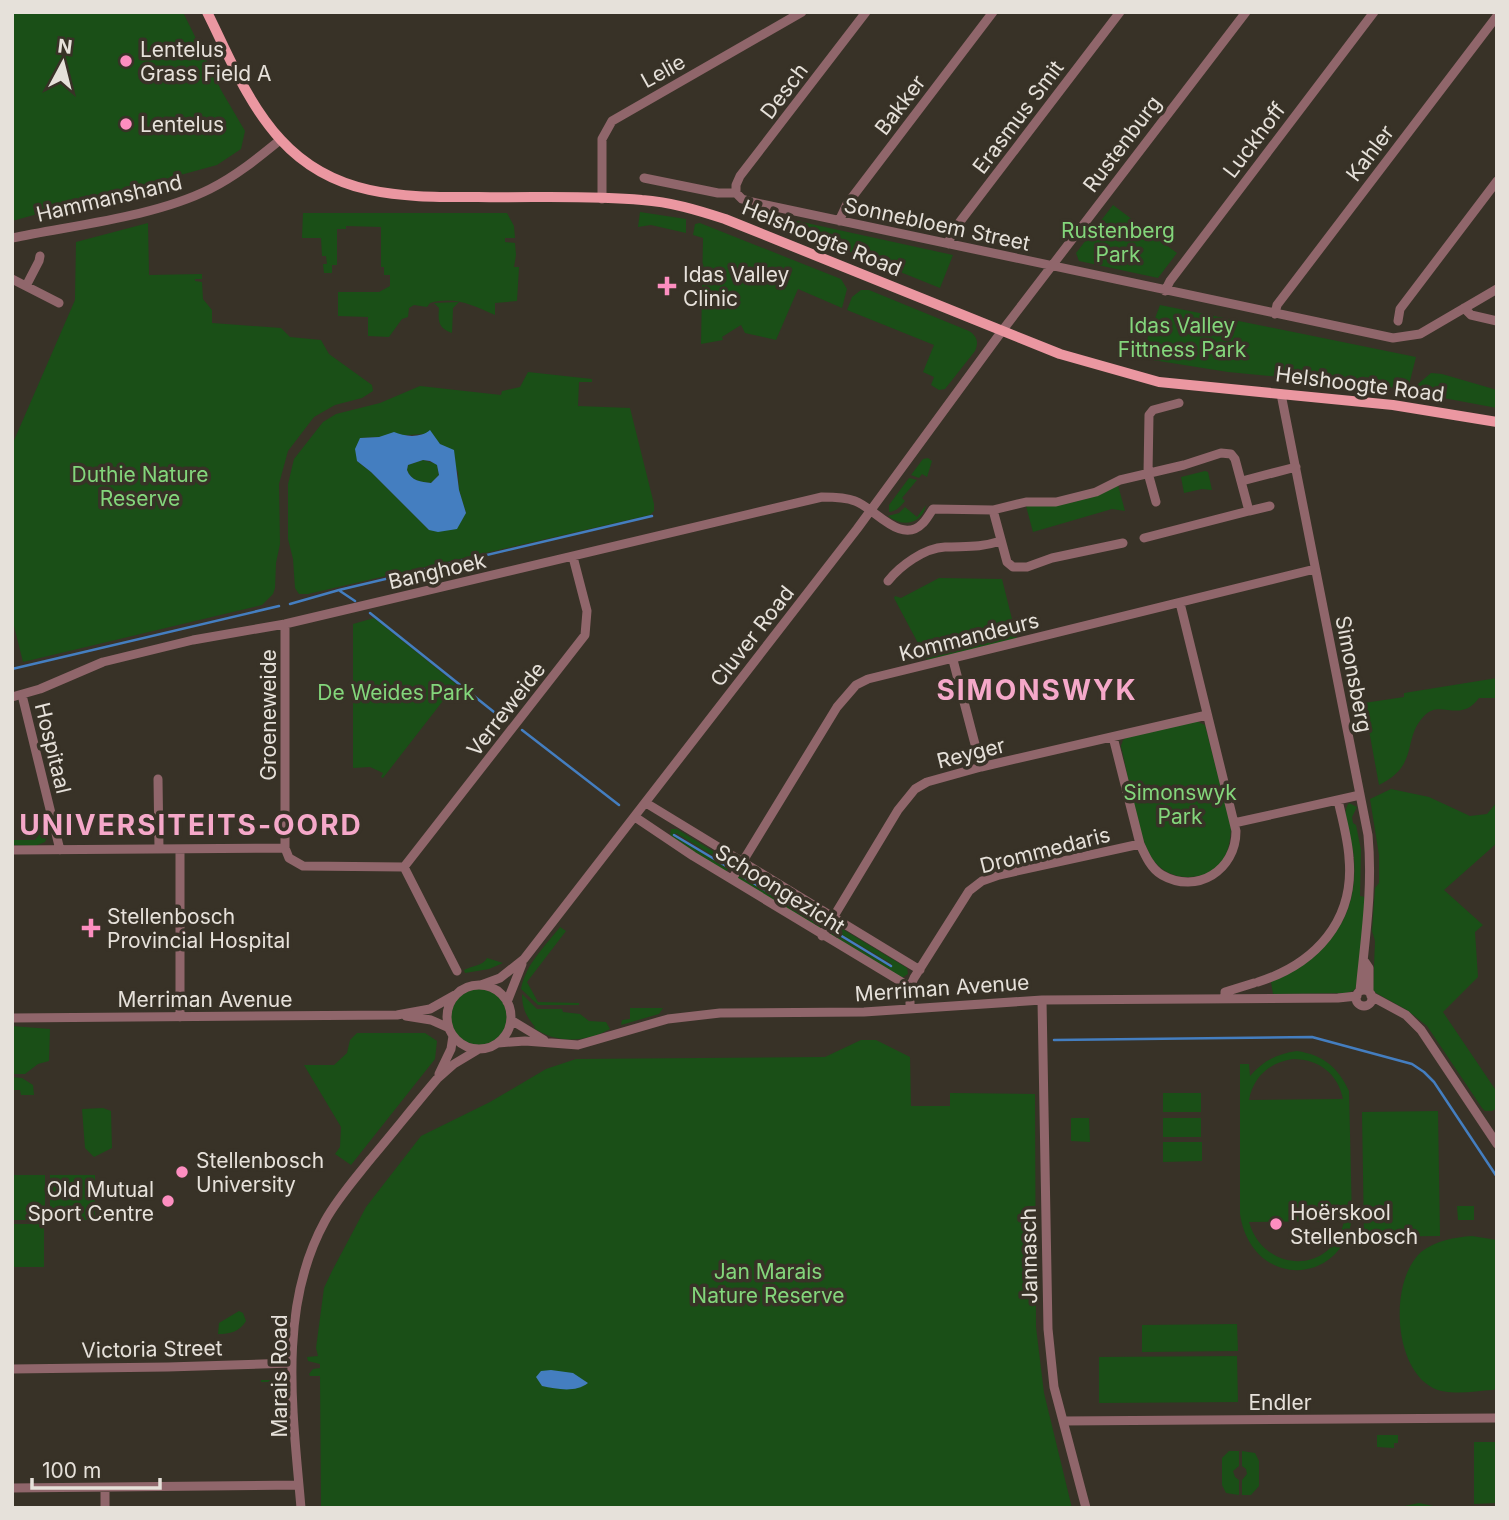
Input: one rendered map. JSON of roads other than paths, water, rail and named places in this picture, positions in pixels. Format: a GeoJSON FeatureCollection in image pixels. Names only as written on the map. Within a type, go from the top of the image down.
{"type":"FeatureCollection","features":[{"type":"Feature","properties":{"kind":"main road","name":"Helshoogte Road"},"geometry":{"type":"LineString","coordinates":[[207,12],[247,94],[280,140],[297,156],[345,184],[382,194],[602,198],[658,202],[704,212],[1060,354],[1134,376],[1158,382],[1393,405],[1497,422]]}},
{"type":"Feature","properties":{"kind":"street","name":"Lelie"},"geometry":{"type":"LineString","coordinates":[[602,198],[603,139],[612,121],[802,12]]}},
{"type":"Feature","properties":{"kind":"street","name":"Desch"},"geometry":{"type":"LineString","coordinates":[[736,193],[740,176],[866,12]]}},
{"type":"Feature","properties":{"kind":"street","name":"Bakker"},"geometry":{"type":"LineString","coordinates":[[839,220],[847,204],[993,12]]}},
{"type":"Feature","properties":{"kind":"street","name":"Erasmus Smit"},"geometry":{"type":"LineString","coordinates":[[949,244],[951,234],[962,219],[1120,12]]}},
{"type":"Feature","properties":{"kind":"street","name":"Rustenburg"},"geometry":{"type":"LineString","coordinates":[[1002,331],[1245,12]]}},
{"type":"Feature","properties":{"kind":"street","name":"Luckhoff"},"geometry":{"type":"LineString","coordinates":[[1165,291],[1374,12]]}},
{"type":"Feature","properties":{"kind":"street","name":"Kahler"},"geometry":{"type":"LineString","coordinates":[[1275,314],[1277,305],[1497,16]]}},
{"type":"Feature","properties":{"kind":"street","name":"Hammanshand"},"geometry":{"type":"LineString","coordinates":[[12,238],[181,202],[238,173],[280,140]]}},
{"type":"Feature","properties":{"kind":"street","name":"Sonnebloem Street"},"geometry":{"type":"LineString","coordinates":[[644,178],[718,193],[736,193],[742,199],[752,202],[1393,338],[1420,334],[1497,289]]}},
{"type":"Feature","properties":{"kind":"street"},"geometry":{"type":"LineString","coordinates":[[1398,321],[1400,309],[1497,181]]}},
{"type":"Feature","properties":{"kind":"street"},"geometry":{"type":"LineString","coordinates":[[26,285],[40,256]]}},
{"type":"Feature","properties":{"kind":"street"},"geometry":{"type":"LineString","coordinates":[[12,279],[59,303]]}},
{"type":"Feature","properties":{"kind":"street"},"geometry":{"type":"LineString","coordinates":[[1464,308],[1471,316],[1497,321]]}},
{"type":"Feature","properties":{"kind":"street","name":"Cluver Road"},"geometry":{"type":"LineString","coordinates":[[481,985],[500,978],[524,959],[870,511],[1002,331]]}},
{"type":"Feature","properties":{"kind":"street","name":"Simonsberg"},"geometry":{"type":"LineString","coordinates":[[1281,394],[1368,835],[1370,865],[1364,997]]}},
{"type":"Feature","properties":{"kind":"street"},"geometry":{"type":"LineString","coordinates":[[1156,502],[1148,473],[1149,415],[1153,410],[1179,403]]}},
{"type":"Feature","properties":{"kind":"street"},"geometry":{"type":"LineString","coordinates":[[1123,543],[1020,568],[1013,567],[1007,562],[993,510],[1026,502],[1056,502],[1096,492],[1120,480],[1226,452],[1235,459],[1249,511]]}},
{"type":"Feature","properties":{"kind":"street"},"geometry":{"type":"LineString","coordinates":[[1241,481],[1296,467]]}},
{"type":"Feature","properties":{"kind":"street","name":"Banghoek"},"geometry":{"type":"LineString","coordinates":[[17,696],[103,662],[203,638],[285,624],[573,558],[822,497],[851,499],[896,527],[906,529],[920,526],[933,509],[993,510]]}},
{"type":"Feature","properties":{"kind":"street"},"geometry":{"type":"LineString","coordinates":[[1144,538],[1270,506]]}},
{"type":"Feature","properties":{"kind":"street"},"geometry":{"type":"LineString","coordinates":[[888,582],[898,568],[935,549],[981,547],[1001,541]]}},
{"type":"Feature","properties":{"kind":"street","name":"Verreweide"},"geometry":{"type":"LineString","coordinates":[[404,867],[584,635],[588,621],[587,611],[573,558]]}},
{"type":"Feature","properties":{"kind":"street","name":"Kommandeurs"},"geometry":{"type":"LineString","coordinates":[[732,879],[837,707],[850,691],[868,679],[1315,569]]}},
{"type":"Feature","properties":{"kind":"street"},"geometry":{"type":"LineString","coordinates":[[1113,737],[1140,844],[1147,859],[1161,874],[1180,881],[1203,880],[1217,873],[1233,854],[1236,839],[1234,823],[1180,603]]}},
{"type":"Feature","properties":{"kind":"street","name":"Groeneweide"},"geometry":{"type":"LineString","coordinates":[[285,624],[285,848]]}},
{"type":"Feature","properties":{"kind":"street"},"geometry":{"type":"LineString","coordinates":[[953,660],[981,767]]}},
{"type":"Feature","properties":{"kind":"street","name":"Hospitaal"},"geometry":{"type":"LineString","coordinates":[[17,696],[60,850]]}},
{"type":"Feature","properties":{"kind":"street","name":"Reyger"},"geometry":{"type":"LineString","coordinates":[[822,936],[907,797],[927,782],[1207,715]]}},
{"type":"Feature","properties":{"kind":"street"},"geometry":{"type":"LineString","coordinates":[[158,779],[159,849]]}},
{"type":"Feature","properties":{"kind":"street"},"geometry":{"type":"LineString","coordinates":[[1234,823],[1360,795]]}},
{"type":"Feature","properties":{"kind":"street"},"geometry":{"type":"LineString","coordinates":[[1225,999],[1225,992],[1259,981],[1304,961],[1323,943],[1337,920],[1345,901],[1350,859],[1338,800]]}},
{"type":"Feature","properties":{"kind":"street","name":"Schoongezicht"},"geometry":{"type":"LineString","coordinates":[[646,803],[920,970]]}},
{"type":"Feature","properties":{"kind":"street","name":"Schoongezicht"},"geometry":{"type":"LineString","coordinates":[[635,817],[822,936],[910,987]]}},
{"type":"Feature","properties":{"kind":"street"},"geometry":{"type":"LineString","coordinates":[[663,836],[674,821]]}},
{"type":"Feature","properties":{"kind":"street","name":"Drommedaris"},"geometry":{"type":"LineString","coordinates":[[910,987],[964,898],[982,881],[1140,844]]}},
{"type":"Feature","properties":{"kind":"street"},"geometry":{"type":"LineString","coordinates":[[12,850],[285,848],[289,858],[303,866],[404,867],[457,971]]}},
{"type":"Feature","properties":{"kind":"street"},"geometry":{"type":"LineString","coordinates":[[180,849],[180,1017]]}},
{"type":"Feature","properties":{"kind":"street","name":"Cluver Road"},"geometry":{"type":"LineString","coordinates":[[507,1002],[524,959]]}},
{"type":"Feature","properties":{"kind":"street"},"geometry":{"type":"LineString","coordinates":[[1259,981],[1267,999]]}},
{"type":"Feature","properties":{"kind":"street"},"geometry":{"type":"LineString","coordinates":[[481,985],[494,989],[507,1002],[511,1020],[507,1033],[498,1043],[479,1049],[464,1046],[451,1032],[447,1014],[455,995],[467,987],[481,985]]}},
{"type":"Feature","properties":{"kind":"street"},"geometry":{"type":"LineString","coordinates":[[910,987],[910,1009]]}},
{"type":"Feature","properties":{"kind":"street","name":"Merriman Avenue"},"geometry":{"type":"LineString","coordinates":[[397,1015],[430,1009],[455,995]]}},
{"type":"Feature","properties":{"kind":"street","name":"Merriman Avenue"},"geometry":{"type":"LineString","coordinates":[[498,1043],[525,1041],[569,1046],[690,1015],[864,1012],[1042,1000],[1364,997],[1406,1015],[1421,1030],[1497,1144]]}},
{"type":"Feature","properties":{"kind":"street","name":"Jannasch"},"geometry":{"type":"LineString","coordinates":[[1042,1000],[1047,1315],[1054,1387],[1086,1508]]}},
{"type":"Feature","properties":{"kind":"street","name":"Merriman Avenue"},"geometry":{"type":"LineString","coordinates":[[12,1018],[397,1015],[430,1020],[451,1032]]}},
{"type":"Feature","properties":{"kind":"street"},"geometry":{"type":"LineString","coordinates":[[511,1020],[552,1044]]}},
{"type":"Feature","properties":{"kind":"street","name":"Marais Road"},"geometry":{"type":"LineString","coordinates":[[437,1079],[447,1059],[451,1032]]}},
{"type":"Feature","properties":{"kind":"street","name":"Marais Road"},"geometry":{"type":"LineString","coordinates":[[301,1508],[292,1363],[295,1313],[301,1277],[325,1220],[349,1186],[437,1079],[454,1064],[479,1049]]}},
{"type":"Feature","properties":{"kind":"street","name":"Victoria Street"},"geometry":{"type":"LineString","coordinates":[[12,1369],[292,1363]]}},
{"type":"Feature","properties":{"kind":"street","name":"Endler"},"geometry":{"type":"LineString","coordinates":[[1063,1421],[1497,1418]]}},
{"type":"Feature","properties":{"kind":"street"},"geometry":{"type":"LineString","coordinates":[[12,1488],[299,1485]]}},
{"type":"Feature","properties":{"kind":"street"},"geometry":{"type":"LineString","coordinates":[[105,1489],[105,1508]]}},
{"type":"Feature","properties":{"kind":"water"},"geometry":{"type":"Polygon","coordinates":[[[430,430],[440,444],[454,450],[459,490],[466,513],[457,529],[438,532],[429,530],[357,461],[355,449],[360,438],[379,437],[394,432],[413,436],[430,430]],[[423,460],[408,465],[407,470],[411,477],[431,483],[439,475],[437,465],[423,460]]]}},
{"type":"Feature","properties":{"kind":"water"},"geometry":{"type":"Polygon","coordinates":[[[541,1371],[573,1373],[588,1383],[572,1389],[542,1386],[536,1377],[541,1371]]]}},
{"type":"Feature","properties":{"kind":"waterway"},"geometry":{"type":"LineString","coordinates":[[290,604],[652,516]]}},
{"type":"Feature","properties":{"kind":"waterway"},"geometry":{"type":"LineString","coordinates":[[340,591],[355,601]]}},
{"type":"Feature","properties":{"kind":"waterway"},"geometry":{"type":"LineString","coordinates":[[12,669],[279,606]]}},
{"type":"Feature","properties":{"kind":"waterway"},"geometry":{"type":"LineString","coordinates":[[370,613],[504,720]]}},
{"type":"Feature","properties":{"kind":"waterway"},"geometry":{"type":"LineString","coordinates":[[522,730],[619,805]]}},
{"type":"Feature","properties":{"kind":"waterway"},"geometry":{"type":"LineString","coordinates":[[674,835],[726,866]]}},
{"type":"Feature","properties":{"kind":"waterway"},"geometry":{"type":"LineString","coordinates":[[742,876],[819,923]]}},
{"type":"Feature","properties":{"kind":"waterway"},"geometry":{"type":"LineString","coordinates":[[835,932],[891,966]]}},
{"type":"Feature","properties":{"kind":"waterway"},"geometry":{"type":"LineString","coordinates":[[1054,1040],[1312,1037],[1412,1064],[1434,1082],[1497,1177]]}},
{"type":"Feature","properties":{"kind":"place","name":"Lentelus Grass Field A"},"geometry":{"type":"Point","coordinates":[126,61]}},
{"type":"Feature","properties":{"kind":"place","name":"Lentelus"},"geometry":{"type":"Point","coordinates":[126,124]}},
{"type":"Feature","properties":{"kind":"place","name":"Idas Valley Clinic"},"geometry":{"type":"Point","coordinates":[667,286]}},
{"type":"Feature","properties":{"kind":"place","name":"Stellenbosch Provincial Hospital"},"geometry":{"type":"Point","coordinates":[91,928]}},
{"type":"Feature","properties":{"kind":"place","name":"Stellenbosch University"},"geometry":{"type":"Point","coordinates":[182,1172]}},
{"type":"Feature","properties":{"kind":"place","name":"Old Mutual Sport Centre"},"geometry":{"type":"Point","coordinates":[168,1201]}},
{"type":"Feature","properties":{"kind":"place","name":"Hoërskool Stellenbosch"},"geometry":{"type":"Point","coordinates":[1276,1224]}},
{"type":"Feature","properties":{"kind":"district","name":"SIMONSWYK"},"geometry":{"type":"Point","coordinates":[1037,690]}},
{"type":"Feature","properties":{"kind":"district","name":"UNIVERSITEITS-OORD"},"geometry":{"type":"Point","coordinates":[191,825]}},
{"type":"Feature","properties":{"kind":"park label","name":"Rustenberg Park"},"geometry":{"type":"Point","coordinates":[1118,242]}},
{"type":"Feature","properties":{"kind":"park label","name":"Idas Valley Fittness Park"},"geometry":{"type":"Point","coordinates":[1182,337]}},
{"type":"Feature","properties":{"kind":"park label","name":"Duthie Nature Reserve"},"geometry":{"type":"Point","coordinates":[140,486]}},
{"type":"Feature","properties":{"kind":"park label","name":"De Weides Park"},"geometry":{"type":"Point","coordinates":[396,692]}},
{"type":"Feature","properties":{"kind":"park label","name":"Simonswyk Park"},"geometry":{"type":"Point","coordinates":[1180,804]}},
{"type":"Feature","properties":{"kind":"park label","name":"Jan Marais Nature Reserve"},"geometry":{"type":"Point","coordinates":[768,1283]}}]}
